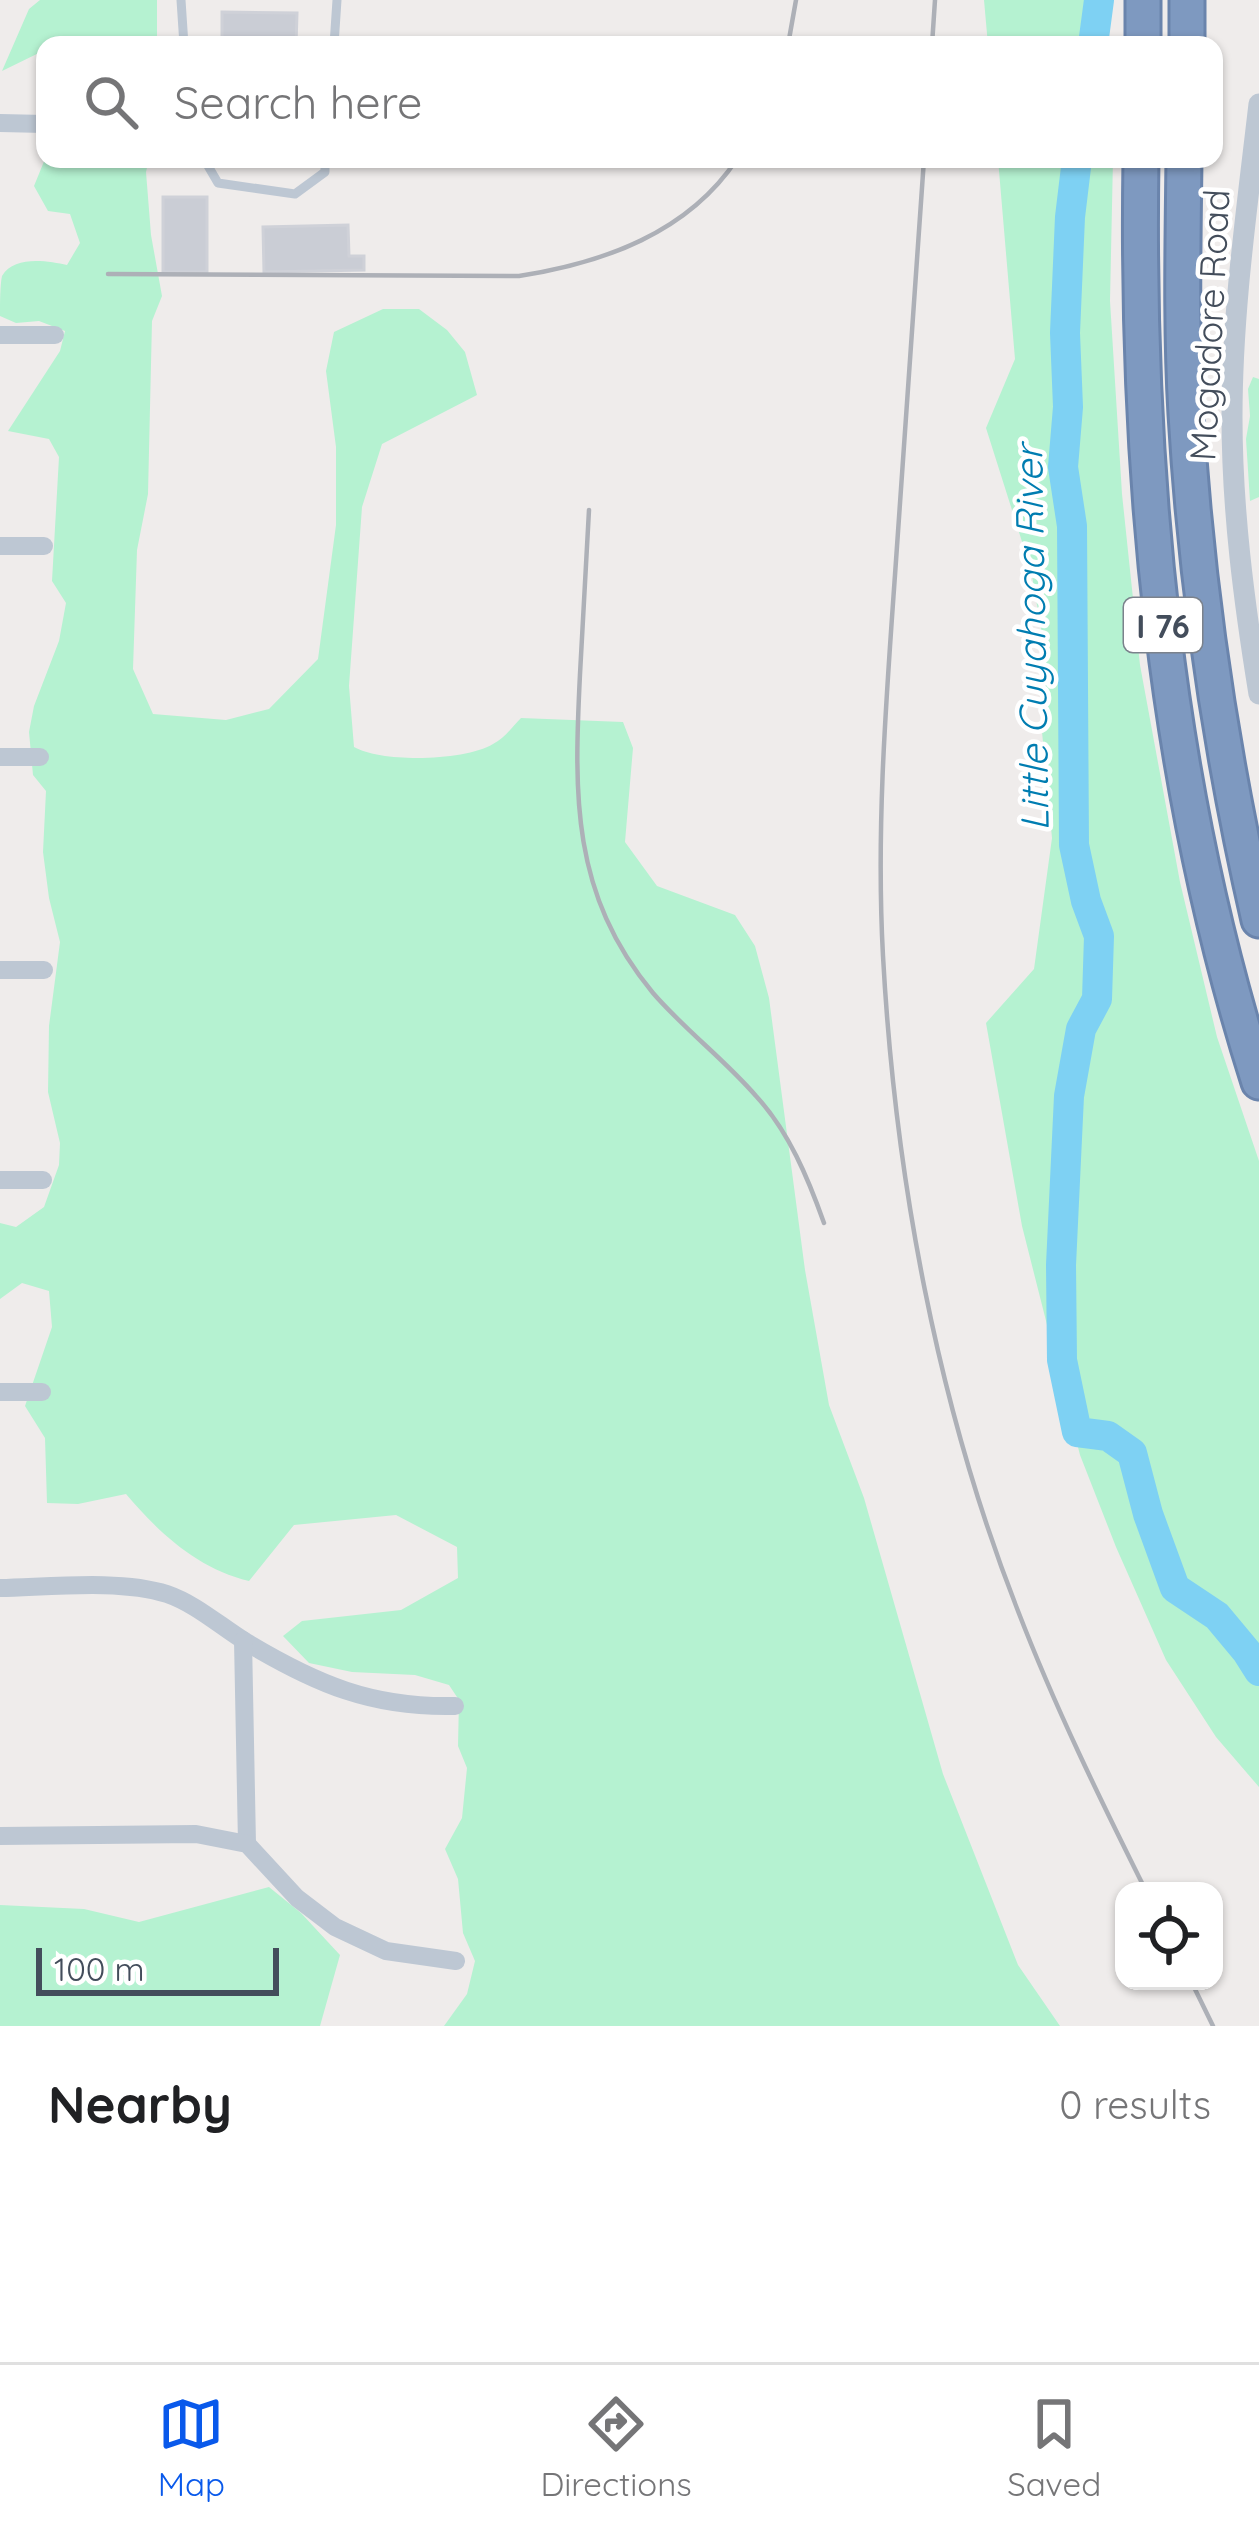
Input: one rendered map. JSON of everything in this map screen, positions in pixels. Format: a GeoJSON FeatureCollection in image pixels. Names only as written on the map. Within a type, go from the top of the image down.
{"type":"FeatureCollection","features":[{"type":"Feature","properties":{"kind":"highway"},"geometry":{"type":"LineString","coordinates":[[1143,0],[1143,36]]}},
{"type":"Feature","properties":{"kind":"highway"},"geometry":{"type":"LineString","coordinates":[[1186,0],[1187,36]]}},
{"type":"Feature","properties":{"kind":"highway","name":"I 76"},"geometry":{"type":"LineString","coordinates":[[1141,168],[1148,490],[1166,657],[1207,885],[1259,1082]]}},
{"type":"Feature","properties":{"kind":"highway","name":"I 76"},"geometry":{"type":"LineString","coordinates":[[1184,168],[1185,395],[1197,552],[1220,725],[1259,920]]}},
{"type":"Feature","properties":{"kind":"street","name":"Mogadore Road"},"geometry":{"type":"LineString","coordinates":[[1259,104],[1237,308],[1232,423],[1239,552],[1259,694]]}},
{"type":"Feature","properties":{"kind":"street"},"geometry":{"type":"LineString","coordinates":[[0,123],[36,124]]}},
{"type":"Feature","properties":{"kind":"street"},"geometry":{"type":"LineString","coordinates":[[0,335],[55,335]]}},
{"type":"Feature","properties":{"kind":"street"},"geometry":{"type":"LineString","coordinates":[[0,546],[44,546]]}},
{"type":"Feature","properties":{"kind":"street"},"geometry":{"type":"LineString","coordinates":[[0,758],[40,757]]}},
{"type":"Feature","properties":{"kind":"street"},"geometry":{"type":"LineString","coordinates":[[0,970],[44,970]]}},
{"type":"Feature","properties":{"kind":"street"},"geometry":{"type":"LineString","coordinates":[[0,1180],[43,1180]]}},
{"type":"Feature","properties":{"kind":"street"},"geometry":{"type":"LineString","coordinates":[[0,1392],[42,1392]]}},
{"type":"Feature","properties":{"kind":"street"},"geometry":{"type":"LineString","coordinates":[[0,1588],[106,1586],[159,1592],[194,1606],[296,1671],[359,1696],[393,1704],[455,1706]]}},
{"type":"Feature","properties":{"kind":"street"},"geometry":{"type":"LineString","coordinates":[[243,1640],[247,1844]]}},
{"type":"Feature","properties":{"kind":"street"},"geometry":{"type":"LineString","coordinates":[[0,1836],[196,1834],[247,1844],[297,1898],[335,1927],[386,1951],[455,1961]]}},
{"type":"Feature","properties":{"kind":"lane"},"geometry":{"type":"LineString","coordinates":[[181,0],[183,36]]}},
{"type":"Feature","properties":{"kind":"lane"},"geometry":{"type":"LineString","coordinates":[[335,36],[337,0]]}},
{"type":"Feature","properties":{"kind":"lane"},"geometry":{"type":"LineString","coordinates":[[209,168],[218,183],[295,194],[325,168]]}},
{"type":"Feature","properties":{"kind":"green space"},"geometry":{"type":"Polygon","coordinates":[[[40,0],[157,0],[157,36],[36,36],[36,54],[2,71],[29,9],[40,0]]]}},
{"type":"Feature","properties":{"kind":"green space"},"geometry":{"type":"Polygon","coordinates":[[[984,0],[1108,0],[1107,36],[987,36],[984,0]]]}},
{"type":"Feature","properties":{"kind":"green space"},"geometry":{"type":"Polygon","coordinates":[[[41,168],[147,168],[151,235],[162,296],[152,321],[148,494],[137,550],[133,669],[153,714],[226,720],[269,709],[318,659],[336,525],[336,447],[326,371],[334,332],[383,309],[419,309],[447,330],[465,352],[477,395],[382,444],[362,507],[349,686],[354,747],[384,756],[444,757],[493,744],[521,718],[623,722],[633,748],[625,842],[657,886],[735,915],[755,946],[769,998],[805,1270],[829,1405],[864,1498],[943,1774],[1018,1965],[1060,2026],[444,2026],[467,1994],[475,1961],[463,1933],[458,1879],[445,1849],[462,1818],[467,1768],[458,1746],[459,1700],[449,1685],[415,1675],[352,1672],[309,1663],[283,1636],[302,1621],[401,1610],[458,1578],[457,1547],[396,1515],[294,1525],[249,1581],[213,1568],[181,1548],[126,1494],[78,1504],[47,1503],[45,1438],[25,1406],[52,1327],[49,1291],[22,1283],[0,1299],[0,1223],[16,1227],[44,1207],[59,1165],[60,1143],[48,1092],[49,1026],[60,942],[43,852],[46,791],[33,775],[29,732],[59,641],[66,603],[52,581],[59,457],[49,439],[8,431],[60,351],[65,331],[39,321],[16,323],[0,316],[1,280],[7,269],[32,261],[67,265],[80,243],[70,214],[48,211],[34,186],[41,168]]]}},
{"type":"Feature","properties":{"kind":"green space"},"geometry":{"type":"Polygon","coordinates":[[[999,168],[1113,168],[1110,301],[1122,494],[1140,665],[1180,882],[1217,1037],[1259,1161],[1259,1787],[1216,1737],[1166,1660],[1080,1455],[1022,1226],[986,1023],[1034,969],[1052,838],[1041,721],[1045,652],[1031,570],[986,428],[1015,359],[999,168]]]}},
{"type":"Feature","properties":{"kind":"green space"},"geometry":{"type":"Polygon","coordinates":[[[1253,377],[1259,379],[1259,497],[1250,501],[1246,439],[1248,389],[1253,377]]]}},
{"type":"Feature","properties":{"kind":"green space"},"geometry":{"type":"Polygon","coordinates":[[[269,1887],[340,1955],[320,2026],[0,2026],[0,1905],[84,1909],[139,1922],[269,1887]]]}},
{"type":"Feature","properties":{"kind":"building"},"geometry":{"type":"Polygon","coordinates":[[[222,12],[297,13],[296,36],[222,36],[222,12]]]}},
{"type":"Feature","properties":{"kind":"building"},"geometry":{"type":"Polygon","coordinates":[[[163,197],[207,197],[207,272],[163,272],[163,197]]]}},
{"type":"Feature","properties":{"kind":"building"},"geometry":{"type":"Polygon","coordinates":[[[348,225],[349,256],[364,256],[364,270],[264,272],[263,227],[348,225]]]}},
{"type":"Feature","properties":{"kind":"waterway","name":"Little Cuyahoga River"},"geometry":{"type":"LineString","coordinates":[[1094,36],[1099,0]]}},
{"type":"Feature","properties":{"kind":"waterway","name":"Little Cuyahoga River"},"geometry":{"type":"LineString","coordinates":[[1076,168],[1070,217],[1063,467],[1072,526],[1074,845],[1099,936],[1097,999],[1081,1029],[1069,1096],[1062,1360],[1077,1432],[1108,1436],[1132,1453],[1175,1588],[1217,1616],[1259,1671]]}},
{"type":"Feature","properties":{"kind":"railway"},"geometry":{"type":"LineString","coordinates":[[790,36],[796,0]]}},
{"type":"Feature","properties":{"kind":"railway"},"geometry":{"type":"LineString","coordinates":[[933,36],[935,0]]}},
{"type":"Feature","properties":{"kind":"railway"},"geometry":{"type":"LineString","coordinates":[[108,274],[519,276],[582,263],[641,240],[694,207],[730,168]]}},
{"type":"Feature","properties":{"kind":"railway"},"geometry":{"type":"LineString","coordinates":[[923,168],[881,813],[883,956],[898,1122],[943,1371],[989,1533],[1047,1682],[1142,1882]]}},
{"type":"Feature","properties":{"kind":"railway"},"geometry":{"type":"LineString","coordinates":[[589,510],[577,761],[592,880],[626,956],[653,993],[768,1110],[788,1140],[824,1223]]}},
{"type":"Feature","properties":{"kind":"railway"},"geometry":{"type":"LineString","coordinates":[[1195,1990],[1213,2026]]}}]}
